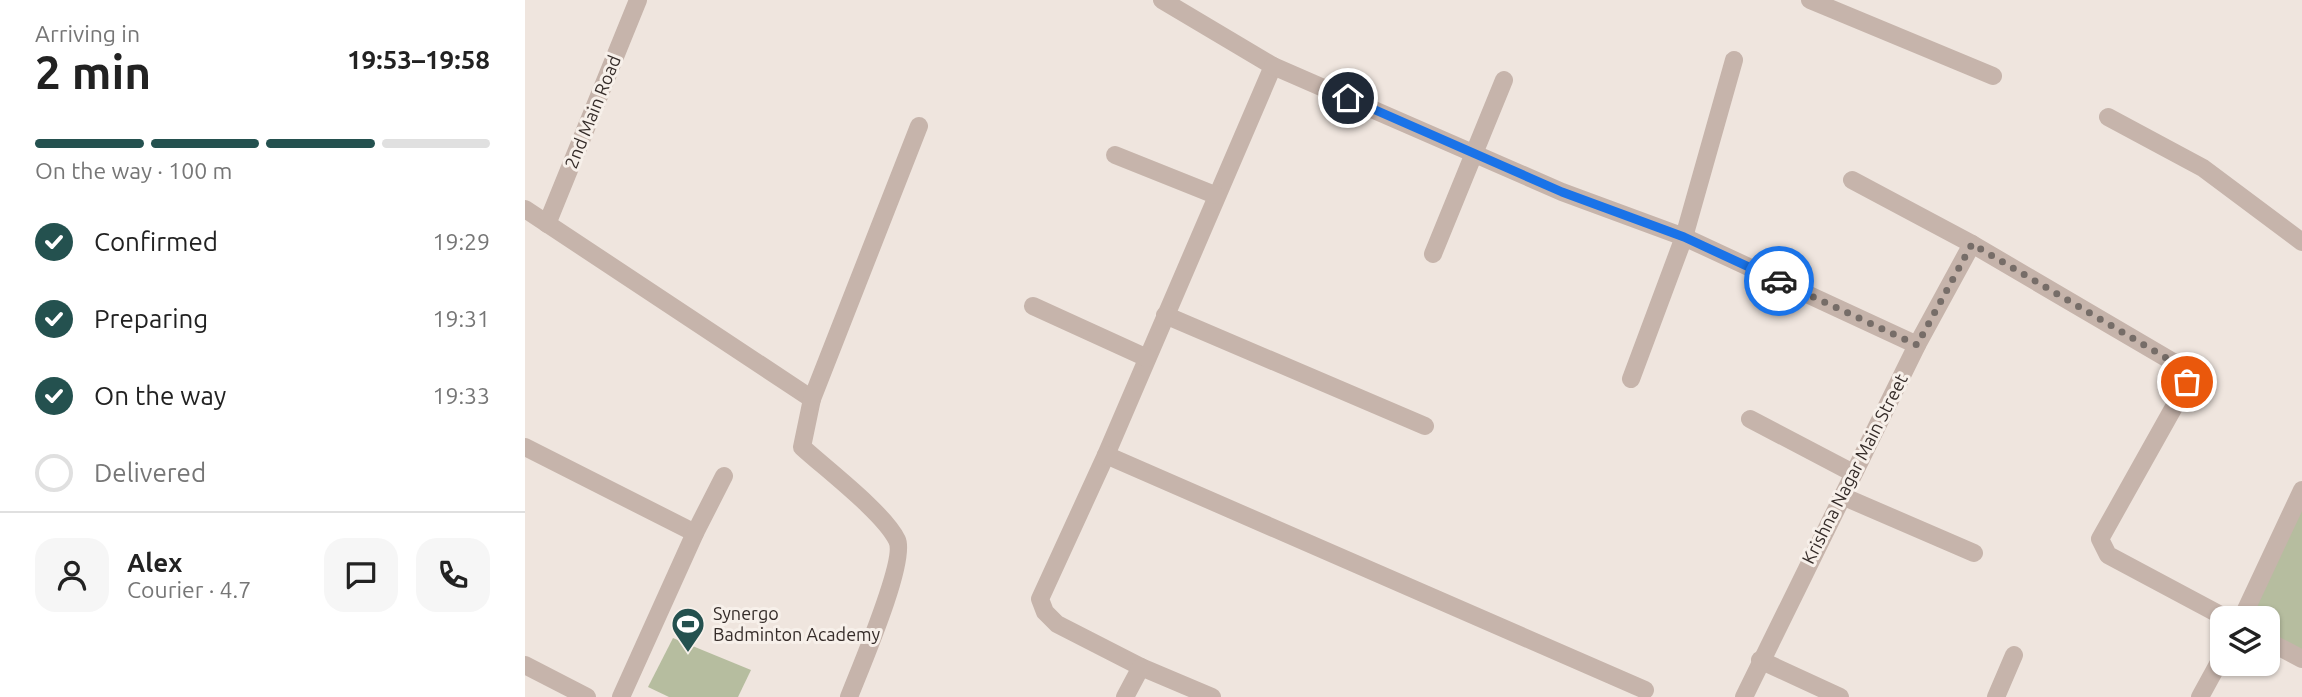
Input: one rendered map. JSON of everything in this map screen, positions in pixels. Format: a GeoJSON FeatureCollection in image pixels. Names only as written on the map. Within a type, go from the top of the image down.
{"type":"FeatureCollection","features":[{"type":"Feature","properties":{"kind":"street","name":"2nd Main Road"},"geometry":{"type":"LineString","coordinates":[[547,224],[638,0]]}},
{"type":"Feature","properties":{"kind":"street"},"geometry":{"type":"LineString","coordinates":[[1162,0],[1273,66],[1562,192],[1684,237],[1917,345]]}},
{"type":"Feature","properties":{"kind":"street"},"geometry":{"type":"LineString","coordinates":[[1810,0],[1993,76]]}},
{"type":"Feature","properties":{"kind":"street"},"geometry":{"type":"LineString","coordinates":[[1631,379],[1684,237],[1734,60]]}},
{"type":"Feature","properties":{"kind":"street"},"geometry":{"type":"LineString","coordinates":[[1212,697],[1142,667],[1057,624],[1045,612],[1040,599],[1106,455],[1215,195],[1273,66]]}},
{"type":"Feature","properties":{"kind":"street"},"geometry":{"type":"LineString","coordinates":[[1433,254],[1504,80]]}},
{"type":"Feature","properties":{"kind":"street"},"geometry":{"type":"LineString","coordinates":[[2108,117],[2203,168],[2302,243]]}},
{"type":"Feature","properties":{"kind":"street"},"geometry":{"type":"LineString","coordinates":[[849,697],[898,567],[899,542],[884,523],[802,447],[812,399],[919,126]]}},
{"type":"Feature","properties":{"kind":"street"},"geometry":{"type":"LineString","coordinates":[[1115,155],[1215,195]]}},
{"type":"Feature","properties":{"kind":"street"},"geometry":{"type":"LineString","coordinates":[[1852,180],[1972,244],[2180,366],[2187,382],[2099,539],[2108,555],[2210,609]]}},
{"type":"Feature","properties":{"kind":"street"},"geometry":{"type":"LineString","coordinates":[[525,209],[812,399]]}},
{"type":"Feature","properties":{"kind":"street","name":"Krishna Nagar Main Street"},"geometry":{"type":"LineString","coordinates":[[1744,697],[1917,345],[1972,244]]}},
{"type":"Feature","properties":{"kind":"street"},"geometry":{"type":"LineString","coordinates":[[1033,306],[1147,358]]}},
{"type":"Feature","properties":{"kind":"street"},"geometry":{"type":"LineString","coordinates":[[1165,315],[1425,426]]}},
{"type":"Feature","properties":{"kind":"street"},"geometry":{"type":"LineString","coordinates":[[1750,419],[1853,473]]}},
{"type":"Feature","properties":{"kind":"street"},"geometry":{"type":"LineString","coordinates":[[525,447],[695,533]]}},
{"type":"Feature","properties":{"kind":"street"},"geometry":{"type":"LineString","coordinates":[[1106,455],[1645,690]]}},
{"type":"Feature","properties":{"kind":"street"},"geometry":{"type":"LineString","coordinates":[[621,697],[695,533],[724,476]]}},
{"type":"Feature","properties":{"kind":"street"},"geometry":{"type":"LineString","coordinates":[[2248,606],[2302,490]]}},
{"type":"Feature","properties":{"kind":"street"},"geometry":{"type":"LineString","coordinates":[[1842,496],[1974,553]]}},
{"type":"Feature","properties":{"kind":"street"},"geometry":{"type":"LineString","coordinates":[[2280,647],[2302,659]]}},
{"type":"Feature","properties":{"kind":"street"},"geometry":{"type":"LineString","coordinates":[[1996,697],[2014,655]]}},
{"type":"Feature","properties":{"kind":"street"},"geometry":{"type":"LineString","coordinates":[[1760,660],[1840,697]]}},
{"type":"Feature","properties":{"kind":"street"},"geometry":{"type":"LineString","coordinates":[[525,665],[587,697]]}},
{"type":"Feature","properties":{"kind":"street"},"geometry":{"type":"LineString","coordinates":[[1125,697],[1142,667]]}},
{"type":"Feature","properties":{"kind":"street"},"geometry":{"type":"LineString","coordinates":[[2200,697],[2212,676]]}},
{"type":"Feature","properties":{"kind":"green space"},"geometry":{"type":"Polygon","coordinates":[[[2302,501],[2302,658],[2280,644],[2280,606],[2254,606],[2302,501]]]}},
{"type":"Feature","properties":{"kind":"green space","name":"Synergo Badminton Academy"},"geometry":{"type":"Polygon","coordinates":[[[673,638],[751,670],[738,697],[669,697],[648,687],[673,638]]]}},
{"type":"Feature","properties":{"kind":"way so far"},"geometry":{"type":"LineString","coordinates":[[1779,281],[1917,345],[1972,244],[2180,366],[2187,382]]}},
{"type":"Feature","properties":{"kind":"place","name":"Synergo Badminton Academy"},"geometry":{"type":"Point","coordinates":[688,654]}},
{"type":"Feature","properties":{"kind":"route"},"geometry":{"type":"LineString","coordinates":[[1348,98],[1562,192],[1684,237],[1779,281]]}}]}
